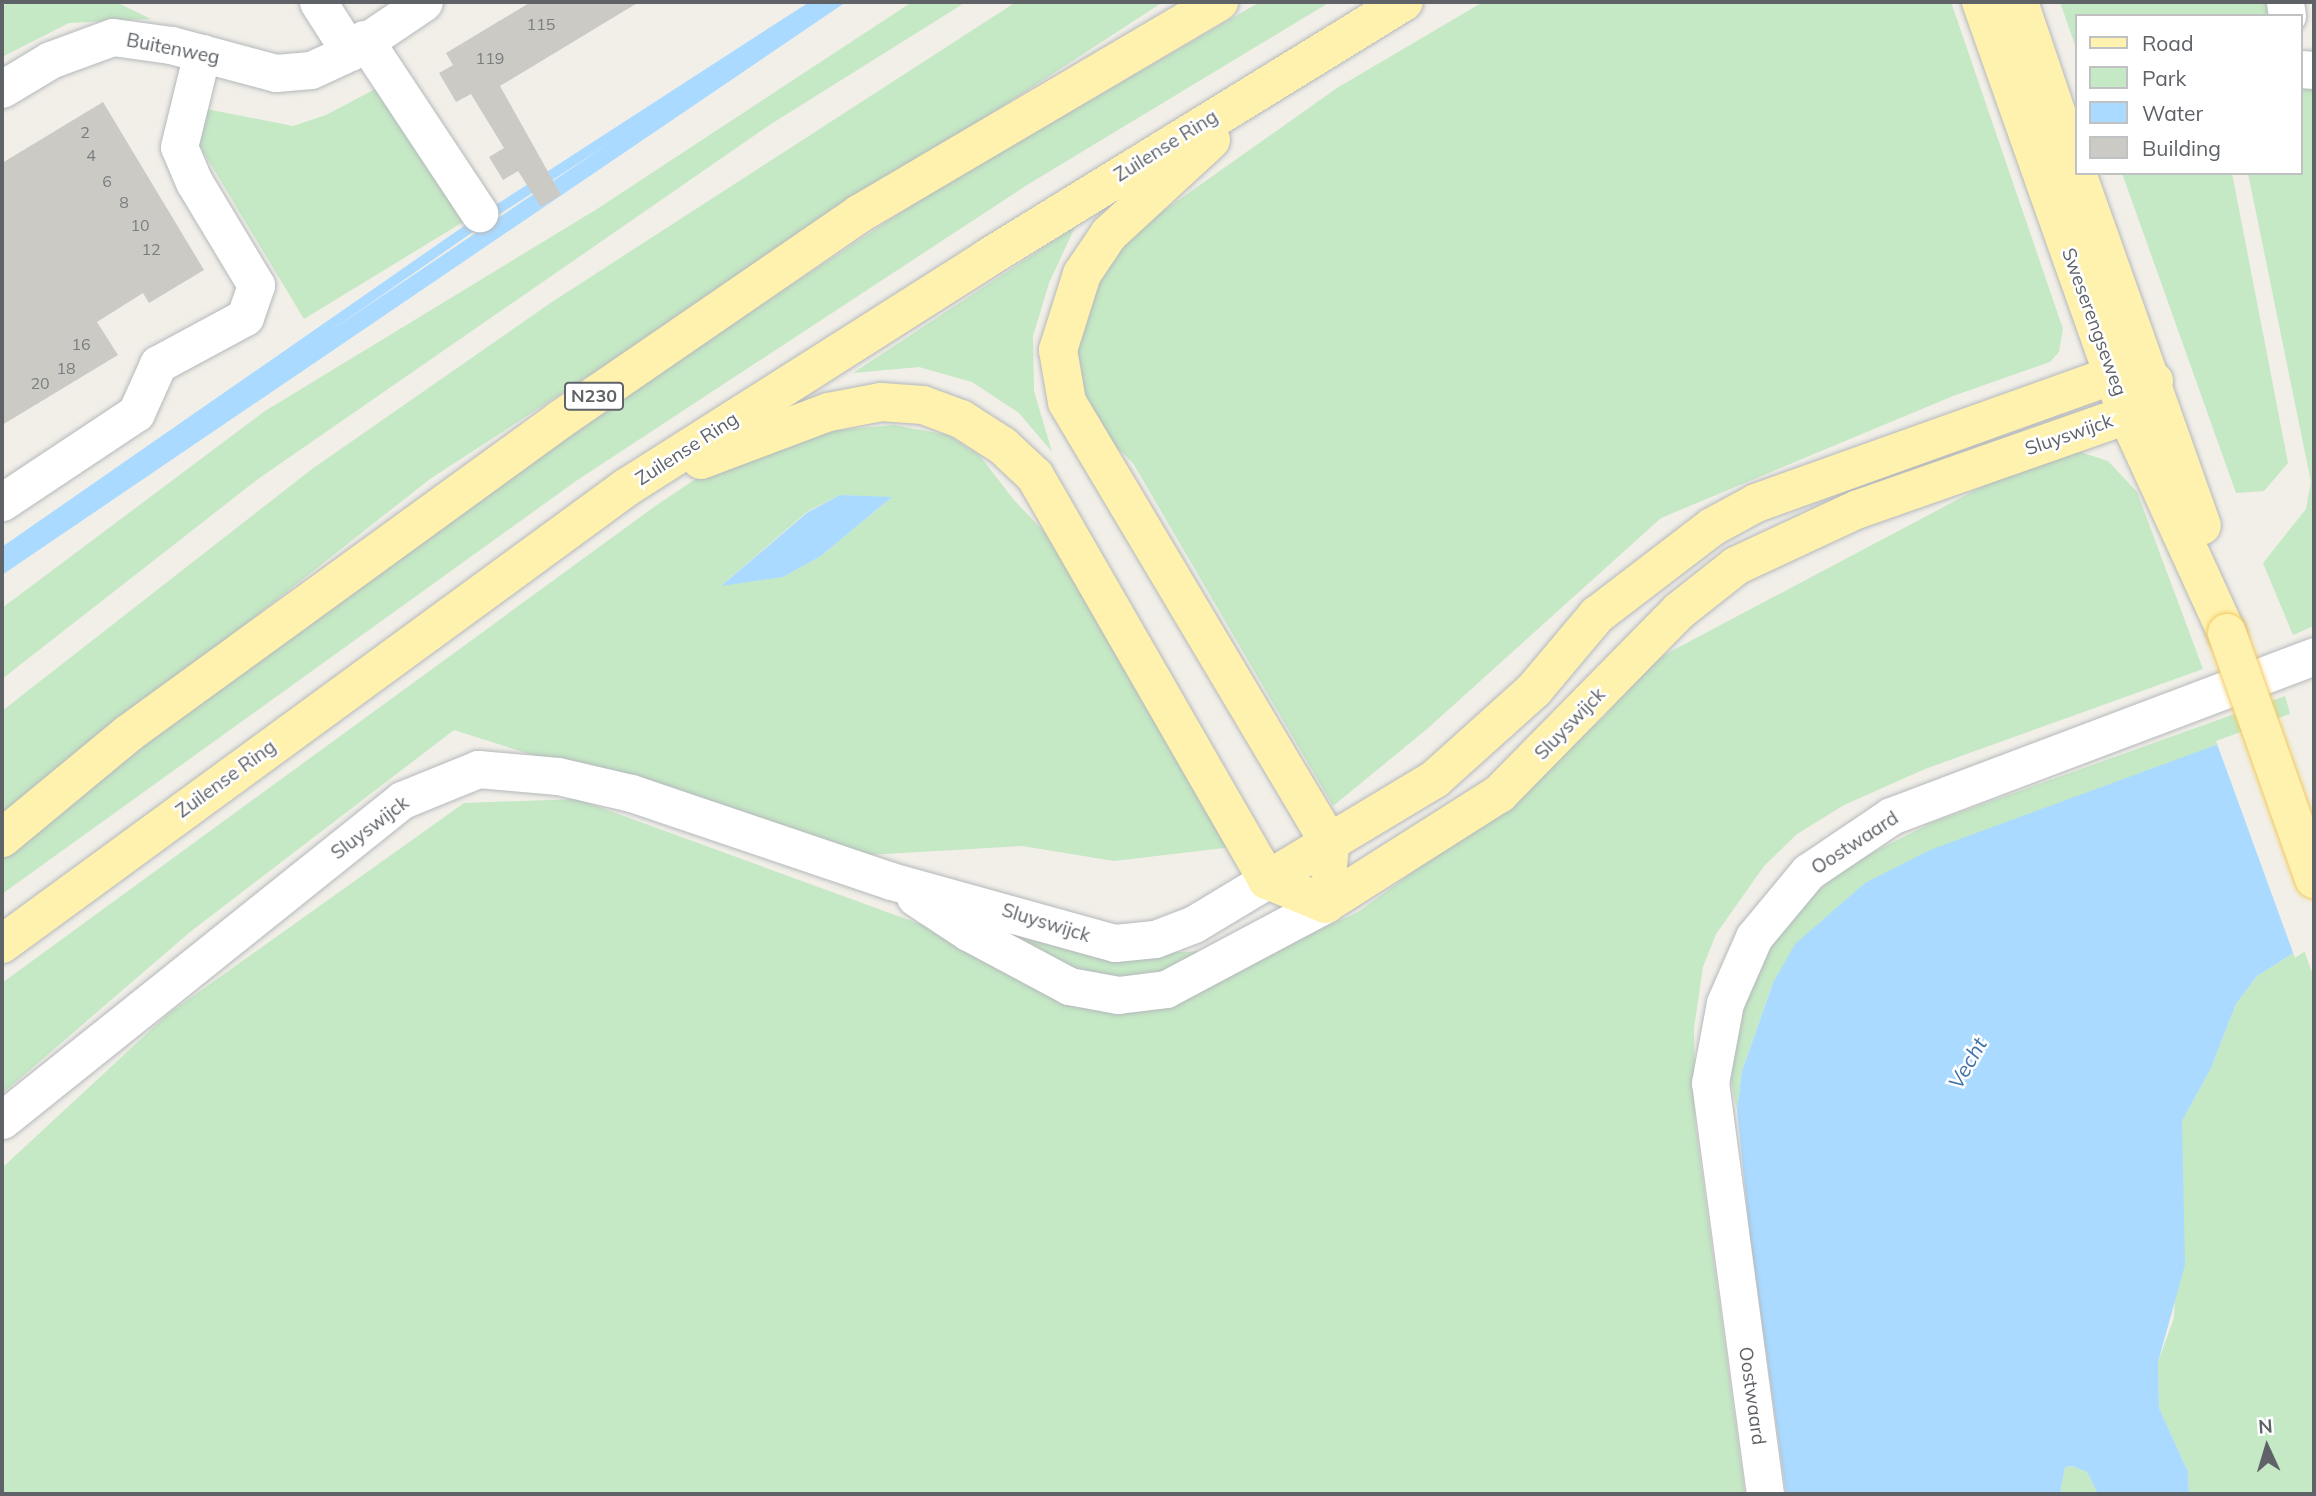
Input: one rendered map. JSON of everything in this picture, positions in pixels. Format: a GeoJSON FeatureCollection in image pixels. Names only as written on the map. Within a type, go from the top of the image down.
{"type":"FeatureCollection","features":[{"type":"Feature","properties":{"kind":"main road","name":"N230"},"geometry":{"type":"LineString","coordinates":[[2,838],[129,733],[561,419],[859,214],[1219,2]]}},
{"type":"Feature","properties":{"kind":"main road","name":"Zuilense Ring"},"geometry":{"type":"LineString","coordinates":[[2,944],[627,487],[1366,23],[1404,2]]}},
{"type":"Feature","properties":{"kind":"main road","name":"Sweserengseweg"},"geometry":{"type":"LineString","coordinates":[[1981,2],[2127,415],[2227,633],[2314,879]]}},
{"type":"Feature","properties":{"kind":"main road","name":"Sweserengseweg"},"geometry":{"type":"LineString","coordinates":[[2019,2],[2074,163]]}},
{"type":"Feature","properties":{"kind":"main road"},"geometry":{"type":"LineString","coordinates":[[627,487],[829,412],[880,402],[923,405],[961,419],[1003,446],[1035,476],[1266,880],[1326,904],[1330,844],[1067,402],[1058,350],[1082,274],[1109,234],[1198,151],[1366,23]]}},
{"type":"Feature","properties":{"kind":"main road","name":"Sweserengseweg"},"geometry":{"type":"LineString","coordinates":[[2078,175],[2154,381],[2214,567],[2227,633]]}},
{"type":"Feature","properties":{"kind":"main road","name":"Sluyswijck"},"geometry":{"type":"LineString","coordinates":[[1266,880],[1435,779],[1534,690],[1597,615],[1712,527],[1769,498],[2114,374],[2154,381],[2127,415],[1858,509],[1736,566],[1679,611],[1499,794],[1326,904]]}},
{"type":"Feature","properties":{"kind":"street"},"geometry":{"type":"LineString","coordinates":[[318,2],[357,46],[479,213]]}},
{"type":"Feature","properties":{"kind":"street","name":"Buitenweg"},"geometry":{"type":"LineString","coordinates":[[2,89],[50,60],[113,37],[202,52],[276,74],[311,71],[357,46],[424,2]]}},
{"type":"Feature","properties":{"kind":"street"},"geometry":{"type":"LineString","coordinates":[[2,502],[136,413],[158,364],[246,317],[256,285],[194,182],[179,147],[202,52]]}},
{"type":"Feature","properties":{"kind":"street","name":"Oostwaard"},"geometry":{"type":"LineString","coordinates":[[1765,1494],[1710,1083],[1725,1003],[1754,937],[1808,872],[1891,816],[2314,656]]}},
{"type":"Feature","properties":{"kind":"street","name":"Sluyswijck"},"geometry":{"type":"LineString","coordinates":[[2,1120],[402,800],[478,769],[558,776],[631,793],[891,881],[1115,943],[1155,939],[1195,924],[1266,880]]}},
{"type":"Feature","properties":{"kind":"street","name":"Sluyswijck"},"geometry":{"type":"LineString","coordinates":[[891,881],[968,932],[1069,986],[1118,995],[1166,989],[1326,904]]}},
{"type":"Feature","properties":{"kind":"green space"},"geometry":{"type":"Polygon","coordinates":[[[7,2],[116,2],[151,19],[69,23],[2,57],[2,9],[7,2]]]}},
{"type":"Feature","properties":{"kind":"green space"},"geometry":{"type":"Polygon","coordinates":[[[912,2],[966,2],[771,124],[258,479],[2,679],[2,608],[265,411],[597,209],[912,2]]]}},
{"type":"Feature","properties":{"kind":"green space"},"geometry":{"type":"Polygon","coordinates":[[[1016,2],[1163,2],[430,479],[2,816],[2,711],[312,469],[552,302],[1016,2]]]}},
{"type":"Feature","properties":{"kind":"green space"},"geometry":{"type":"Polygon","coordinates":[[[1260,2],[1330,2],[1027,185],[576,481],[2,894],[2,858],[138,747],[460,505],[930,193],[1260,2]]]}},
{"type":"Feature","properties":{"kind":"green space"},"geometry":{"type":"Polygon","coordinates":[[[1483,2],[1951,2],[2063,329],[2059,352],[2050,362],[1953,396],[1661,518],[1427,729],[1333,806],[1133,463],[1106,437],[1088,406],[1075,362],[1075,342],[1101,278],[1132,233],[1337,88],[1483,2]]]}},
{"type":"Feature","properties":{"kind":"green space"},"geometry":{"type":"Polygon","coordinates":[[[2060,2],[2271,2],[2274,14],[2074,14],[2074,42],[2060,2]]]}},
{"type":"Feature","properties":{"kind":"green space"},"geometry":{"type":"Polygon","coordinates":[[[2302,82],[2314,83],[2314,626],[2293,635],[2263,563],[2306,509],[2311,482],[2248,175],[2302,175],[2302,82]]]}},
{"type":"Feature","properties":{"kind":"green space"},"geometry":{"type":"Polygon","coordinates":[[[381,86],[463,222],[304,319],[196,140],[201,108],[293,126],[326,115],[381,86]]]}},
{"type":"Feature","properties":{"kind":"green space"},"geometry":{"type":"Polygon","coordinates":[[[2123,175],[2232,175],[2288,463],[2264,491],[2236,493],[2123,175]]]}},
{"type":"Feature","properties":{"kind":"green space"},"geometry":{"type":"Polygon","coordinates":[[[1075,227],[1049,283],[1033,336],[1034,391],[1052,452],[1019,413],[972,382],[919,367],[853,373],[1075,227]]]}},
{"type":"Feature","properties":{"kind":"green space"},"geometry":{"type":"Polygon","coordinates":[[[894,425],[948,435],[980,456],[1014,500],[1081,571],[1232,847],[1114,861],[1022,846],[850,856],[454,730],[190,932],[2,1094],[2,983],[654,507],[758,437],[894,425]],[[840,495],[808,511],[722,585],[783,577],[821,556],[891,498],[840,495]]]}},
{"type":"Feature","properties":{"kind":"green space"},"geometry":{"type":"Polygon","coordinates":[[[2074,450],[2108,461],[2137,492],[2203,669],[1925,769],[1844,805],[1797,834],[1764,866],[1716,934],[1703,967],[1694,1028],[1695,1121],[1745,1494],[2,1494],[2,1168],[168,1014],[464,803],[577,799],[1019,960],[1023,936],[1120,955],[1282,947],[1358,912],[1432,858],[1604,717],[1649,663],[2036,458],[2074,450]]]}},
{"type":"Feature","properties":{"kind":"green space"},"geometry":{"type":"Polygon","coordinates":[[[2285,696],[2291,717],[1773,983],[1742,1071],[1737,1110],[1730,1076],[1740,1017],[1761,958],[1809,898],[1852,863],[1933,822],[2285,696]]]}},
{"type":"Feature","properties":{"kind":"green space"},"geometry":{"type":"Polygon","coordinates":[[[2303,947],[2314,978],[2314,1494],[2189,1494],[2188,1472],[2159,1408],[2158,1362],[2174,1318],[2182,1121],[2211,1068],[2236,1004],[2257,976],[2303,947]]]}},
{"type":"Feature","properties":{"kind":"green space"},"geometry":{"type":"Polygon","coordinates":[[[2072,1466],[2087,1472],[2098,1494],[2060,1494],[2065,1467],[2072,1466]]]}},
{"type":"Feature","properties":{"kind":"water"},"geometry":{"type":"Polygon","coordinates":[[[819,2],[846,2],[2,575],[2,555],[76,502],[819,2]]]}},
{"type":"Feature","properties":{"kind":"water"},"geometry":{"type":"Polygon","coordinates":[[[840,495],[892,497],[821,556],[783,577],[721,586],[808,512],[840,495]]]}},
{"type":"Feature","properties":{"kind":"water","name":"Vecht"},"geometry":{"type":"Polygon","coordinates":[[[2227,741],[2303,947],[2257,976],[2236,1004],[2211,1068],[2182,1121],[2185,1265],[2158,1362],[2159,1408],[2188,1472],[2189,1494],[2098,1494],[2087,1472],[2072,1466],[2065,1467],[2060,1494],[1786,1494],[1750,1237],[1737,1110],[1742,1071],[1773,983],[1795,944],[1865,883],[1930,850],[2227,741]]]}},
{"type":"Feature","properties":{"kind":"pier"},"geometry":{"type":"Polygon","coordinates":[[[2314,705],[2314,945],[2295,958],[2216,741],[2314,705]]]}},
{"type":"Feature","properties":{"kind":"building"},"geometry":{"type":"Polygon","coordinates":[[[531,2],[639,2],[500,86],[561,195],[541,207],[518,171],[503,180],[489,157],[504,148],[471,94],[456,102],[439,73],[453,65],[446,53],[531,2]]]}},
{"type":"Feature","properties":{"kind":"building"},"geometry":{"type":"Polygon","coordinates":[[[103,102],[204,270],[149,303],[143,293],[97,322],[118,355],[2,425],[2,163],[103,102]]]}},
{"type":"Feature","properties":{"kind":"waterway"},"geometry":{"type":"LineString","coordinates":[[2,553],[480,221],[818,2]]}}]}
